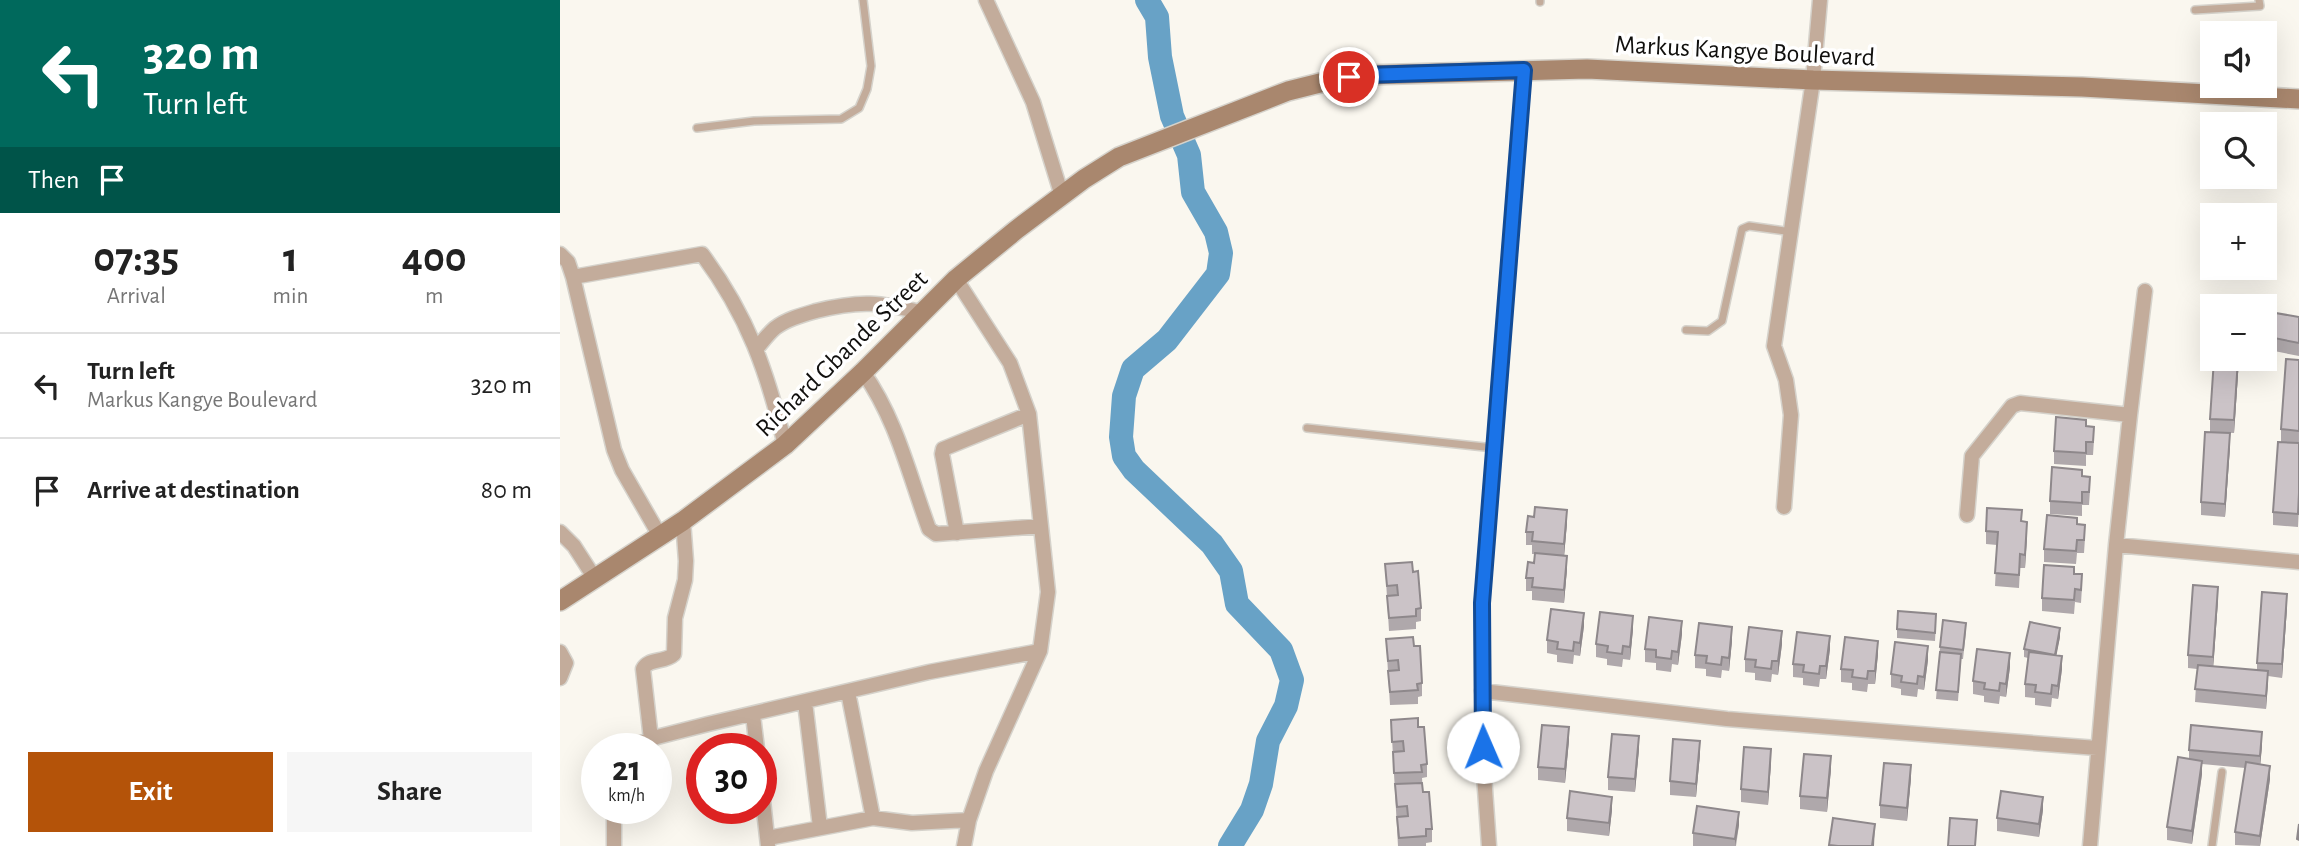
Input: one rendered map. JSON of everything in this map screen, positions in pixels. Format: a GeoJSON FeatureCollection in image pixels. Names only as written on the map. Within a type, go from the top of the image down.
{"type":"FeatureCollection","features":[{"type":"Feature","properties":{"kind":"street"},"geometry":{"type":"LineString","coordinates":[[986,0],[1033,102],[1062,196]]}},
{"type":"Feature","properties":{"kind":"street"},"geometry":{"type":"LineString","coordinates":[[1784,507],[1791,415],[1786,380],[1774,346],[1813,80],[1820,0]]}},
{"type":"Feature","properties":{"kind":"street","name":"Markus Kangye Boulevard"},"geometry":{"type":"LineString","coordinates":[[1157,143],[1289,91],[1365,75],[1587,69],[1813,80],[2082,87],[2299,99]]}},
{"type":"Feature","properties":{"kind":"street"},"geometry":{"type":"LineString","coordinates":[[1489,846],[1484,775],[1482,603],[1524,70]]}},
{"type":"Feature","properties":{"kind":"street","name":"Richard Gbande Street"},"geometry":{"type":"LineString","coordinates":[[560,601],[660,536],[785,445],[924,313],[956,279],[1062,196],[1119,157],[1157,143]]}},
{"type":"Feature","properties":{"kind":"street"},"geometry":{"type":"LineString","coordinates":[[560,254],[568,262],[573,277],[614,450],[622,470],[660,536]]}},
{"type":"Feature","properties":{"kind":"street"},"geometry":{"type":"LineString","coordinates":[[573,277],[702,254],[726,289],[757,348],[767,375],[785,445]]}},
{"type":"Feature","properties":{"kind":"street"},"geometry":{"type":"LineString","coordinates":[[956,279],[1010,363],[1029,414],[1048,592],[1040,651],[986,771],[964,846]]}},
{"type":"Feature","properties":{"kind":"street"},"geometry":{"type":"LineString","coordinates":[[2090,846],[2116,545],[2145,291]]}},
{"type":"Feature","properties":{"kind":"street"},"geometry":{"type":"LineString","coordinates":[[757,348],[773,330],[788,321],[841,305],[857,302],[894,305],[924,313]]}},
{"type":"Feature","properties":{"kind":"street"},"geometry":{"type":"LineString","coordinates":[[863,372],[888,412],[929,530],[936,534],[1041,526]]}},
{"type":"Feature","properties":{"kind":"street"},"geometry":{"type":"LineString","coordinates":[[1967,515],[1972,456],[2012,406],[2020,404],[2130,415]]}},
{"type":"Feature","properties":{"kind":"street"},"geometry":{"type":"LineString","coordinates":[[957,533],[943,449],[1029,414]]}},
{"type":"Feature","properties":{"kind":"street"},"geometry":{"type":"LineString","coordinates":[[650,733],[643,669],[649,663],[674,654],[675,618],[685,580],[683,520]]}},
{"type":"Feature","properties":{"kind":"street"},"geometry":{"type":"LineString","coordinates":[[560,533],[574,547],[594,577]]}},
{"type":"Feature","properties":{"kind":"street"},"geometry":{"type":"LineString","coordinates":[[2116,545],[2299,562]]}},
{"type":"Feature","properties":{"kind":"street"},"geometry":{"type":"LineString","coordinates":[[672,734],[929,672],[1040,651]]}},
{"type":"Feature","properties":{"kind":"street"},"geometry":{"type":"LineString","coordinates":[[560,652],[566,663],[560,678]]}},
{"type":"Feature","properties":{"kind":"street"},"geometry":{"type":"LineString","coordinates":[[1482,691],[1727,719],[2097,748]]}},
{"type":"Feature","properties":{"kind":"street"},"geometry":{"type":"LineString","coordinates":[[848,692],[873,818]]}},
{"type":"Feature","properties":{"kind":"street"},"geometry":{"type":"LineString","coordinates":[[805,702],[820,827]]}},
{"type":"Feature","properties":{"kind":"street"},"geometry":{"type":"LineString","coordinates":[[753,715],[755,733]]}},
{"type":"Feature","properties":{"kind":"street"},"geometry":{"type":"LineString","coordinates":[[766,824],[768,842],[820,827],[873,818],[912,823],[970,820]]}},
{"type":"Feature","properties":{"kind":"street"},"geometry":{"type":"LineString","coordinates":[[614,824],[614,846]]}},
{"type":"Feature","properties":{"kind":"lane"},"geometry":{"type":"LineString","coordinates":[[697,128],[754,121],[841,119],[859,108],[867,89],[871,66],[863,0]]}},
{"type":"Feature","properties":{"kind":"lane"},"geometry":{"type":"LineString","coordinates":[[2195,10],[2259,6],[2259,0]]}},
{"type":"Feature","properties":{"kind":"lane"},"geometry":{"type":"LineString","coordinates":[[1686,330],[1708,331],[1722,321],[1742,229],[1749,226],[1792,232]]}},
{"type":"Feature","properties":{"kind":"lane"},"geometry":{"type":"LineString","coordinates":[[1307,428],[1495,448]]}},
{"type":"Feature","properties":{"kind":"lane"},"geometry":{"type":"LineString","coordinates":[[2212,846],[2222,772]]}},
{"type":"Feature","properties":{"kind":"building"},"geometry":{"type":"Polygon","coordinates":[[[2277,313],[2299,317],[2299,343],[2277,339],[2277,313]]]}},
{"type":"Feature","properties":{"kind":"building"},"geometry":{"type":"Polygon","coordinates":[[[2286,359],[2299,360],[2299,431],[2281,429],[2286,359]]]}},
{"type":"Feature","properties":{"kind":"building"},"geometry":{"type":"Polygon","coordinates":[[[2213,371],[2237,371],[2234,420],[2210,419],[2213,371]]]}},
{"type":"Feature","properties":{"kind":"building"},"geometry":{"type":"Polygon","coordinates":[[[2056,417],[2086,420],[2086,426],[2094,427],[2093,442],[2086,442],[2086,453],[2054,451],[2056,417]]]}},
{"type":"Feature","properties":{"kind":"building"},"geometry":{"type":"Polygon","coordinates":[[[2205,432],[2230,433],[2225,504],[2201,502],[2205,432]]]}},
{"type":"Feature","properties":{"kind":"building"},"geometry":{"type":"Polygon","coordinates":[[[2278,442],[2299,443],[2298,514],[2273,512],[2278,442]]]}},
{"type":"Feature","properties":{"kind":"building"},"geometry":{"type":"Polygon","coordinates":[[[2052,467],[2082,470],[2082,476],[2090,477],[2089,492],[2082,492],[2082,503],[2050,501],[2052,467]]]}},
{"type":"Feature","properties":{"kind":"building"},"geometry":{"type":"Polygon","coordinates":[[[1535,507],[1567,510],[1564,544],[1532,541],[1533,532],[1526,532],[1528,516],[1534,517],[1535,507]]]}},
{"type":"Feature","properties":{"kind":"building"},"geometry":{"type":"Polygon","coordinates":[[[1987,508],[2022,510],[2021,521],[2027,522],[2025,555],[2020,554],[2019,575],[1995,573],[1998,532],[1986,531],[1987,508]]]}},
{"type":"Feature","properties":{"kind":"building"},"geometry":{"type":"Polygon","coordinates":[[[2047,515],[2077,518],[2077,524],[2085,525],[2084,540],[2077,540],[2076,551],[2044,549],[2047,515]]]}},
{"type":"Feature","properties":{"kind":"building"},"geometry":{"type":"Polygon","coordinates":[[[1535,553],[1567,556],[1564,590],[1532,587],[1533,578],[1526,578],[1528,562],[1534,563],[1535,553]]]}},
{"type":"Feature","properties":{"kind":"building"},"geometry":{"type":"Polygon","coordinates":[[[1412,562],[1413,572],[1418,571],[1421,608],[1416,609],[1416,616],[1389,618],[1387,596],[1398,595],[1397,585],[1387,586],[1385,564],[1412,562]]]}},
{"type":"Feature","properties":{"kind":"building"},"geometry":{"type":"Polygon","coordinates":[[[2044,565],[2074,567],[2074,574],[2082,574],[2081,590],[2075,589],[2074,600],[2042,598],[2044,565]]]}},
{"type":"Feature","properties":{"kind":"building"},"geometry":{"type":"Polygon","coordinates":[[[2193,585],[2218,587],[2213,657],[2188,655],[2193,585]]]}},
{"type":"Feature","properties":{"kind":"building"},"geometry":{"type":"Polygon","coordinates":[[[2262,592],[2287,594],[2282,664],[2257,663],[2262,592]]]}},
{"type":"Feature","properties":{"kind":"building"},"geometry":{"type":"Polygon","coordinates":[[[1551,609],[1584,613],[1580,643],[1574,642],[1573,651],[1557,649],[1558,642],[1547,640],[1551,609]]]}},
{"type":"Feature","properties":{"kind":"building"},"geometry":{"type":"Polygon","coordinates":[[[1898,611],[1936,614],[1935,633],[1897,629],[1898,611]]]}},
{"type":"Feature","properties":{"kind":"building"},"geometry":{"type":"Polygon","coordinates":[[[1600,612],[1633,616],[1630,647],[1623,646],[1622,654],[1607,652],[1608,646],[1596,644],[1600,612]]]}},
{"type":"Feature","properties":{"kind":"building"},"geometry":{"type":"Polygon","coordinates":[[[1649,617],[1682,621],[1678,652],[1672,651],[1671,659],[1656,657],[1656,650],[1645,649],[1649,617]]]}},
{"type":"Feature","properties":{"kind":"building"},"geometry":{"type":"Polygon","coordinates":[[[1943,620],[1966,623],[1963,650],[1940,647],[1943,620]]]}},
{"type":"Feature","properties":{"kind":"building"},"geometry":{"type":"Polygon","coordinates":[[[2030,622],[2060,628],[2055,655],[2024,649],[2030,622]]]}},
{"type":"Feature","properties":{"kind":"building"},"geometry":{"type":"Polygon","coordinates":[[[1699,623],[1732,627],[1729,658],[1722,657],[1721,665],[1706,663],[1707,656],[1695,655],[1699,623]]]}},
{"type":"Feature","properties":{"kind":"building"},"geometry":{"type":"Polygon","coordinates":[[[1749,627],[1782,631],[1778,661],[1772,661],[1771,669],[1755,667],[1756,660],[1745,659],[1749,627]]]}},
{"type":"Feature","properties":{"kind":"building"},"geometry":{"type":"Polygon","coordinates":[[[1797,632],[1830,636],[1826,666],[1820,666],[1819,674],[1803,672],[1804,665],[1793,664],[1797,632]]]}},
{"type":"Feature","properties":{"kind":"building"},"geometry":{"type":"Polygon","coordinates":[[[1413,637],[1414,646],[1420,646],[1422,683],[1417,684],[1418,690],[1390,692],[1388,671],[1399,670],[1398,660],[1388,661],[1386,639],[1413,637]]]}},
{"type":"Feature","properties":{"kind":"building"},"geometry":{"type":"Polygon","coordinates":[[[1845,637],[1878,641],[1875,671],[1868,671],[1867,679],[1852,677],[1853,670],[1841,669],[1845,637]]]}},
{"type":"Feature","properties":{"kind":"building"},"geometry":{"type":"Polygon","coordinates":[[[1895,642],[1928,646],[1924,677],[1918,676],[1917,684],[1901,682],[1902,676],[1891,674],[1895,642]]]}},
{"type":"Feature","properties":{"kind":"building"},"geometry":{"type":"Polygon","coordinates":[[[1977,649],[2010,653],[2006,684],[2000,683],[1999,691],[1984,689],[1985,683],[1973,681],[1977,649]]]}},
{"type":"Feature","properties":{"kind":"building"},"geometry":{"type":"Polygon","coordinates":[[[1940,652],[1961,654],[1958,692],[1936,690],[1940,652]]]}},
{"type":"Feature","properties":{"kind":"building"},"geometry":{"type":"Polygon","coordinates":[[[2029,652],[2062,656],[2058,686],[2052,685],[2051,694],[2035,692],[2036,685],[2025,684],[2029,652]]]}},
{"type":"Feature","properties":{"kind":"building"},"geometry":{"type":"Polygon","coordinates":[[[2198,665],[2268,671],[2266,696],[2195,689],[2198,665]]]}},
{"type":"Feature","properties":{"kind":"building"},"geometry":{"type":"Polygon","coordinates":[[[1418,718],[1418,727],[1424,727],[1427,764],[1421,765],[1422,772],[1394,773],[1393,752],[1404,751],[1403,741],[1392,742],[1391,720],[1418,718]]]}},
{"type":"Feature","properties":{"kind":"building"},"geometry":{"type":"Polygon","coordinates":[[[1542,725],[1569,727],[1565,769],[1538,767],[1542,725]]]}},
{"type":"Feature","properties":{"kind":"building"},"geometry":{"type":"Polygon","coordinates":[[[2191,725],[2262,732],[2260,756],[2189,750],[2191,725]]]}},
{"type":"Feature","properties":{"kind":"building"},"geometry":{"type":"Polygon","coordinates":[[[1612,734],[1639,736],[1635,779],[1608,777],[1612,734]]]}},
{"type":"Feature","properties":{"kind":"building"},"geometry":{"type":"Polygon","coordinates":[[[1673,739],[1700,741],[1696,784],[1670,781],[1673,739]]]}},
{"type":"Feature","properties":{"kind":"building"},"geometry":{"type":"Polygon","coordinates":[[[1744,747],[1771,749],[1768,792],[1741,789],[1744,747]]]}},
{"type":"Feature","properties":{"kind":"building"},"geometry":{"type":"Polygon","coordinates":[[[1804,754],[1831,756],[1827,798],[1800,796],[1804,754]]]}},
{"type":"Feature","properties":{"kind":"building"},"geometry":{"type":"Polygon","coordinates":[[[2178,757],[2202,761],[2192,831],[2167,827],[2178,757]]]}},
{"type":"Feature","properties":{"kind":"building"},"geometry":{"type":"Polygon","coordinates":[[[2246,762],[2270,766],[2260,836],[2235,832],[2246,762]]]}},
{"type":"Feature","properties":{"kind":"building"},"geometry":{"type":"Polygon","coordinates":[[[1884,763],[1911,765],[1907,808],[1880,805],[1884,763]]]}},
{"type":"Feature","properties":{"kind":"building"},"geometry":{"type":"Polygon","coordinates":[[[1422,783],[1423,792],[1429,792],[1432,829],[1426,829],[1426,836],[1399,838],[1397,817],[1408,816],[1407,806],[1397,807],[1395,784],[1422,783]]]}},
{"type":"Feature","properties":{"kind":"building"},"geometry":{"type":"Polygon","coordinates":[[[1570,791],[1612,797],[1609,823],[1567,818],[1570,791]]]}},
{"type":"Feature","properties":{"kind":"building"},"geometry":{"type":"Polygon","coordinates":[[[2001,791],[2043,797],[2039,824],[1997,818],[2001,791]]]}},
{"type":"Feature","properties":{"kind":"building"},"geometry":{"type":"Polygon","coordinates":[[[1697,806],[1739,812],[1735,839],[1693,833],[1697,806]]]}},
{"type":"Feature","properties":{"kind":"building"},"geometry":{"type":"Polygon","coordinates":[[[1833,818],[1875,824],[1872,846],[1829,845],[1833,818]]]}},
{"type":"Feature","properties":{"kind":"building"},"geometry":{"type":"Polygon","coordinates":[[[1950,818],[1977,820],[1975,846],[1948,846],[1950,818]]]}},
{"type":"Feature","properties":{"kind":"waterway"},"geometry":{"type":"LineString","coordinates":[[1147,0],[1157,17],[1160,57],[1172,116],[1189,155],[1193,192],[1216,232],[1221,253],[1218,274],[1167,340],[1133,369],[1124,396],[1121,437],[1124,456],[1134,470],[1212,544],[1231,571],[1237,604],[1281,650],[1292,680],[1286,706],[1268,741],[1261,784],[1252,810],[1230,846]]}},
{"type":"Feature","properties":{"kind":"route"},"geometry":{"type":"LineString","coordinates":[[1349,77],[1524,70],[1482,603],[1483,747]]}}]}
